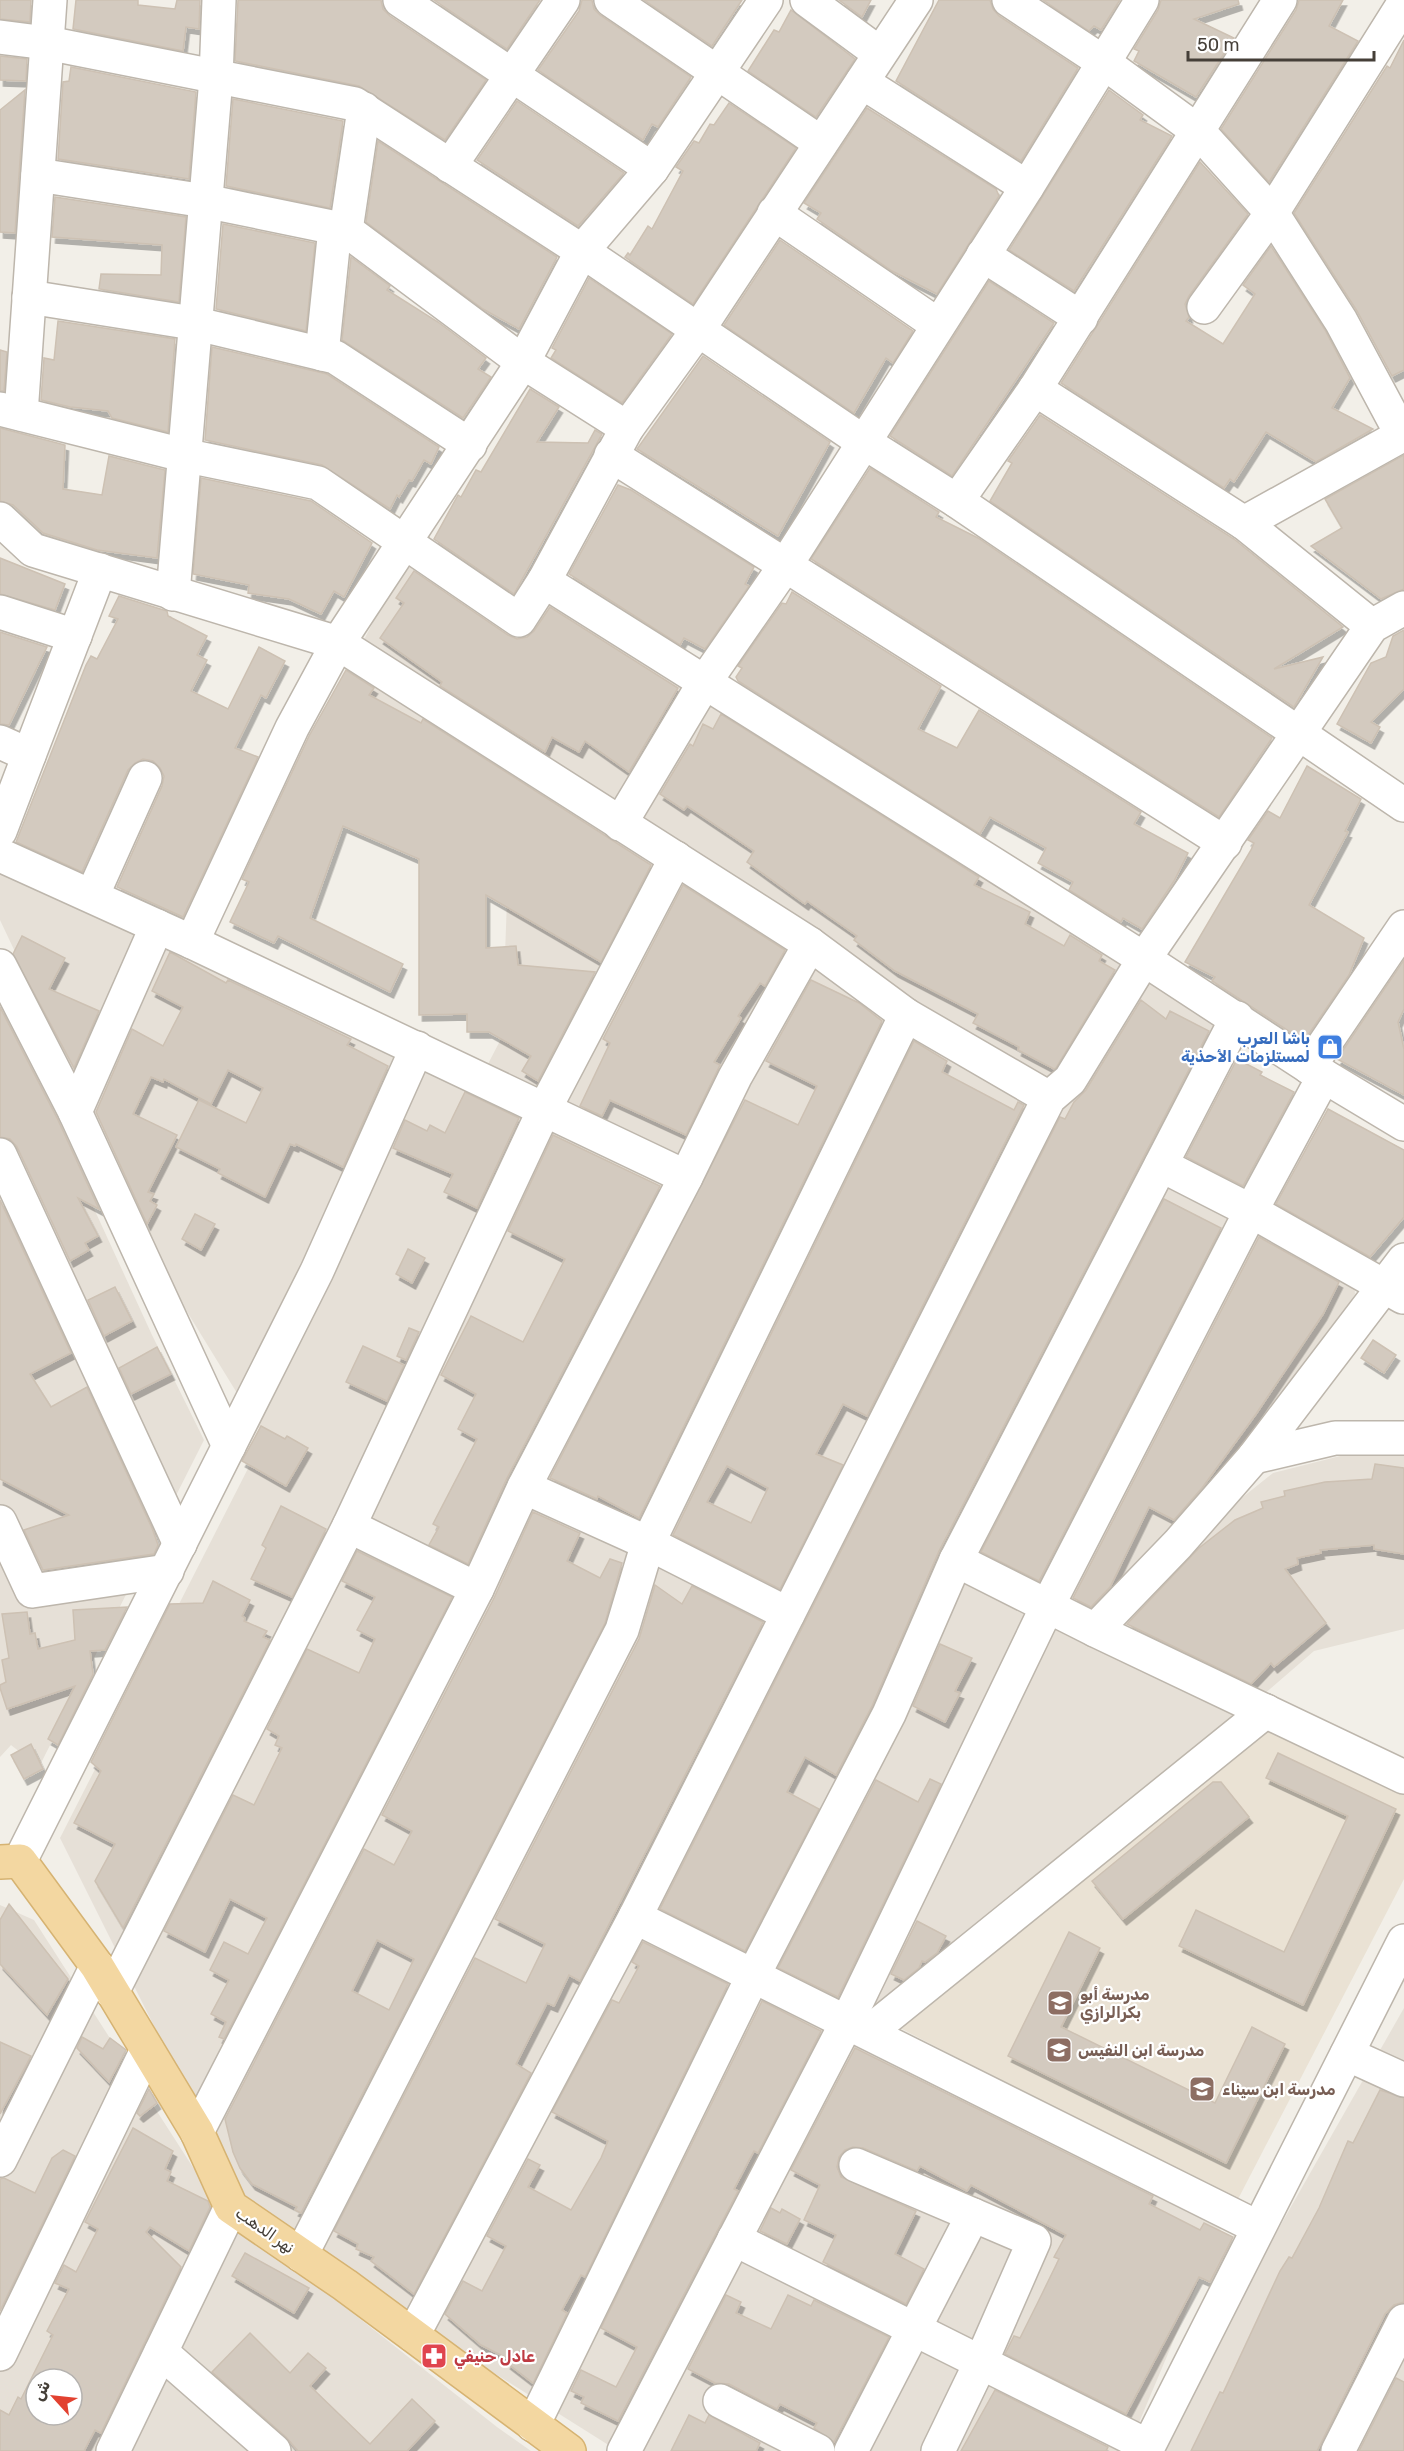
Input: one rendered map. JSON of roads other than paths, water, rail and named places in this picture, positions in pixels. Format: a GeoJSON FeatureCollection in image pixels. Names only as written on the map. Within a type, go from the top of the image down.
{"type":"FeatureCollection","features":[{"type":"Feature","properties":{"kind":"main road","name":"نهر الدهب"},"geometry":{"type":"LineString","coordinates":[[10,1861],[104,1979],[196,2132],[231,2207],[413,2335],[568,2451]]}},
{"type":"Feature","properties":{"kind":"street"},"geometry":{"type":"LineString","coordinates":[[50,0],[29,297],[10,412],[183,455],[318,483],[519,620],[544,581],[619,442],[698,330],[916,0]]}},
{"type":"Feature","properties":{"kind":"street"},"geometry":{"type":"LineString","coordinates":[[173,594],[193,323],[216,78],[219,0]]}},
{"type":"Feature","properties":{"kind":"street"},"geometry":{"type":"LineString","coordinates":[[400,0],[652,170]]}},
{"type":"Feature","properties":{"kind":"street"},"geometry":{"type":"LineString","coordinates":[[450,166],[563,0]]}},
{"type":"Feature","properties":{"kind":"street"},"geometry":{"type":"LineString","coordinates":[[611,0],[821,143]]}},
{"type":"Feature","properties":{"kind":"street"},"geometry":{"type":"LineString","coordinates":[[192,942],[292,728],[338,643],[523,362],[582,251],[652,170],[766,0]]}},
{"type":"Feature","properties":{"kind":"street"},"geometry":{"type":"LineString","coordinates":[[807,0],[879,53]]}},
{"type":"Feature","properties":{"kind":"street"},"geometry":{"type":"LineString","coordinates":[[1009,0],[1104,62],[1198,132],[1272,213],[1341,321],[1403,435],[1244,523]]}},
{"type":"Feature","properties":{"kind":"street"},"geometry":{"type":"LineString","coordinates":[[620,824],[706,680],[785,566],[862,441],[1027,187],[1142,0]]}},
{"type":"Feature","properties":{"kind":"street"},"geometry":{"type":"LineString","coordinates":[[957,501],[1081,318],[1280,0]]}},
{"type":"Feature","properties":{"kind":"street"},"geometry":{"type":"LineString","coordinates":[[1204,307],[1272,213],[1400,10]]}},
{"type":"Feature","properties":{"kind":"street"},"geometry":{"type":"LineString","coordinates":[[0,37],[47,43],[355,104],[582,251],[862,441],[957,501],[1404,805]]}},
{"type":"Feature","properties":{"kind":"street"},"geometry":{"type":"LineString","coordinates":[[862,82],[1027,187]]}},
{"type":"Feature","properties":{"kind":"street"},"geometry":{"type":"LineString","coordinates":[[322,354],[341,229],[364,109]]}},
{"type":"Feature","properties":{"kind":"street"},"geometry":{"type":"LineString","coordinates":[[38,174],[205,201],[341,229],[523,362],[619,442],[785,566],[1225,843]]}},
{"type":"Feature","properties":{"kind":"street"},"geometry":{"type":"LineString","coordinates":[[774,213],[938,325]]}},
{"type":"Feature","properties":{"kind":"street"},"geometry":{"type":"LineString","coordinates":[[983,255],[1081,318]]}},
{"type":"Feature","properties":{"kind":"street"},"geometry":{"type":"LineString","coordinates":[[29,297],[193,323],[335,357],[470,445]]}},
{"type":"Feature","properties":{"kind":"street"},"geometry":{"type":"LineString","coordinates":[[1035,389],[1244,523],[1372,626]]}},
{"type":"Feature","properties":{"kind":"street"},"geometry":{"type":"LineString","coordinates":[[0,519],[33,550],[338,643],[810,944],[906,1015],[1049,1098]]}},
{"type":"Feature","properties":{"kind":"street"},"geometry":{"type":"LineString","coordinates":[[0,831],[15,748],[75,636],[99,570]]}},
{"type":"Feature","properties":{"kind":"street"},"geometry":{"type":"LineString","coordinates":[[544,581],[706,680],[1144,958],[1317,1071],[1404,1124]]}},
{"type":"Feature","properties":{"kind":"street"},"geometry":{"type":"LineString","coordinates":[[413,2335],[635,1917],[1049,1098],[1070,1080],[1144,958],[1372,626],[1404,608]]}},
{"type":"Feature","properties":{"kind":"street"},"geometry":{"type":"LineString","coordinates":[[0,612],[75,636]]}},
{"type":"Feature","properties":{"kind":"street"},"geometry":{"type":"LineString","coordinates":[[92,896],[145,778]]}},
{"type":"Feature","properties":{"kind":"street"},"geometry":{"type":"LineString","coordinates":[[0,855],[192,942],[686,1177]]}},
{"type":"Feature","properties":{"kind":"street"},"geometry":{"type":"LineString","coordinates":[[0,2160],[104,1979],[349,1526],[545,1108],[676,858]]}},
{"type":"Feature","properties":{"kind":"street"},"geometry":{"type":"LineString","coordinates":[[75,1112],[157,926]]}},
{"type":"Feature","properties":{"kind":"street"},"geometry":{"type":"LineString","coordinates":[[624,2451],[734,2239],[858,2027],[1047,1607],[1251,1211],[1317,1071],[1404,927]]}},
{"type":"Feature","properties":{"kind":"street"},"geometry":{"type":"LineString","coordinates":[[196,2132],[477,1589],[524,1487],[686,1177],[735,1077],[810,944]]}},
{"type":"Feature","properties":{"kind":"street"},"geometry":{"type":"LineString","coordinates":[[0,966],[75,1112],[229,1446]]}},
{"type":"Feature","properties":{"kind":"street"},"geometry":{"type":"LineString","coordinates":[[301,2255],[622,1630],[648,1543],[906,1015]]}},
{"type":"Feature","properties":{"kind":"street"},"geometry":{"type":"LineString","coordinates":[[533,2425],[753,1976],[889,1714],[956,1560],[1237,1018]]}},
{"type":"Feature","properties":{"kind":"street"},"geometry":{"type":"LineString","coordinates":[[10,1861],[173,1557],[317,1271],[417,1048]]}},
{"type":"Feature","properties":{"kind":"street"},"geometry":{"type":"LineString","coordinates":[[0,1155],[173,1557]]}},
{"type":"Feature","properties":{"kind":"street"},"geometry":{"type":"LineString","coordinates":[[1095,1630],[1178,1544],[1254,1457],[1398,1281],[1161,1165]]}},
{"type":"Feature","properties":{"kind":"street"},"geometry":{"type":"LineString","coordinates":[[1254,1457],[1335,1438],[1404,1438]]}},
{"type":"Feature","properties":{"kind":"street"},"geometry":{"type":"LineString","coordinates":[[524,1487],[648,1543],[788,1614]]}},
{"type":"Feature","properties":{"kind":"street"},"geometry":{"type":"LineString","coordinates":[[0,1522],[32,1591],[173,1557]]}},
{"type":"Feature","properties":{"kind":"street"},"geometry":{"type":"LineString","coordinates":[[349,1526],[477,1589]]}},
{"type":"Feature","properties":{"kind":"street"},"geometry":{"type":"LineString","coordinates":[[956,1560],[1047,1607],[1404,1777]]}},
{"type":"Feature","properties":{"kind":"street"},"geometry":{"type":"LineString","coordinates":[[858,2027],[1266,1711]]}},
{"type":"Feature","properties":{"kind":"street"},"geometry":{"type":"LineString","coordinates":[[635,1917],[1257,2227]]}},
{"type":"Feature","properties":{"kind":"street"},"geometry":{"type":"LineString","coordinates":[[734,2239],[1147,2448],[1257,2227],[1404,1941]]}},
{"type":"Feature","properties":{"kind":"street"},"geometry":{"type":"LineString","coordinates":[[0,2354],[147,2050]]}},
{"type":"Feature","properties":{"kind":"street"},"geometry":{"type":"LineString","coordinates":[[1347,2054],[1404,2080]]}},
{"type":"Feature","properties":{"kind":"street"},"geometry":{"type":"LineString","coordinates":[[856,2165],[1034,2241],[981,2362],[938,2451]]}},
{"type":"Feature","properties":{"kind":"street"},"geometry":{"type":"LineString","coordinates":[[113,2451],[231,2207]]}},
{"type":"Feature","properties":{"kind":"street"},"geometry":{"type":"LineString","coordinates":[[851,2451],[973,2215]]}},
{"type":"Feature","properties":{"kind":"street"},"geometry":{"type":"LineString","coordinates":[[1338,2451],[1404,2321]]}},
{"type":"Feature","properties":{"kind":"street"},"geometry":{"type":"LineString","coordinates":[[161,2352],[265,2448]]}},
{"type":"Feature","properties":{"kind":"street"},"geometry":{"type":"LineString","coordinates":[[720,2401],[818,2451]]}},
{"type":"Feature","properties":{"kind":"place","name":"باشا العرب لمستلزمات الأحذية"},"geometry":{"type":"Point","coordinates":[1330,1047]}},
{"type":"Feature","properties":{"kind":"place","name":"مدرسة أبو بكرالرازي"},"geometry":{"type":"Point","coordinates":[1060,2003]}},
{"type":"Feature","properties":{"kind":"place","name":"مدرسة ابن النفيس"},"geometry":{"type":"Point","coordinates":[1059,2050]}},
{"type":"Feature","properties":{"kind":"place","name":"مدرسة ابن سيناء"},"geometry":{"type":"Point","coordinates":[1202,2089]}},
{"type":"Feature","properties":{"kind":"place","name":"عادل حنيفي"},"geometry":{"type":"Point","coordinates":[434,2356]}}]}
